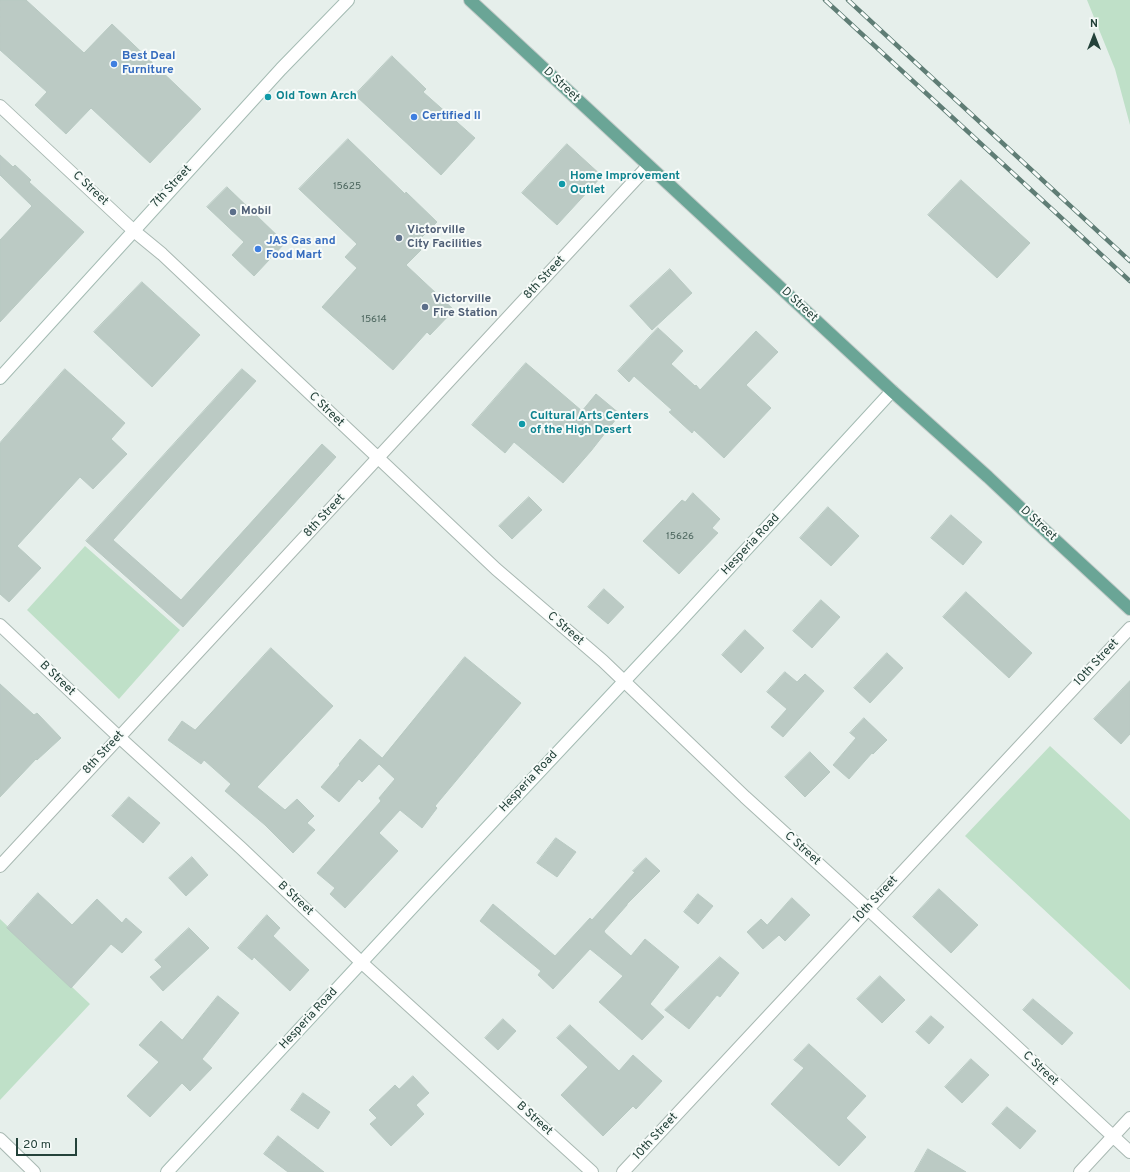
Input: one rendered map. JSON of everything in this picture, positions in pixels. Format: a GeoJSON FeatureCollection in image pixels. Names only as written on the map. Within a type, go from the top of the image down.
{"type":"FeatureCollection","features":[{"type":"Feature","properties":{"kind":"main road","name":"D Street"},"geometry":{"type":"LineString","coordinates":[[470,0],[648,166],[1130,609]]}},
{"type":"Feature","properties":{"kind":"street","name":"7th Street"},"geometry":{"type":"LineString","coordinates":[[0,378],[270,81],[348,0]]}},
{"type":"Feature","properties":{"kind":"street","name":"C Street"},"geometry":{"type":"LineString","coordinates":[[0,106],[134,231],[162,254],[496,570],[624,681],[745,797],[1130,1152]]}},
{"type":"Feature","properties":{"kind":"street","name":"8th Street"},"geometry":{"type":"LineString","coordinates":[[0,866],[648,166]]}},
{"type":"Feature","properties":{"kind":"street","name":"Hesperia Road"},"geometry":{"type":"LineString","coordinates":[[167,1172],[892,391]]}},
{"type":"Feature","properties":{"kind":"street","name":"B Street"},"geometry":{"type":"LineString","coordinates":[[0,625],[119,737],[241,848],[361,962],[592,1172]]}},
{"type":"Feature","properties":{"kind":"street","name":"10th Street"},"geometry":{"type":"LineString","coordinates":[[623,1172],[1130,628]]}},
{"type":"Feature","properties":{"kind":"street"},"geometry":{"type":"LineString","coordinates":[[1080,1172],[1130,1118]]}},
{"type":"Feature","properties":{"kind":"street"},"geometry":{"type":"LineString","coordinates":[[0,1139],[34,1172]]}},
{"type":"Feature","properties":{"kind":"green space"},"geometry":{"type":"Polygon","coordinates":[[[1087,0],[1130,0],[1130,125],[1115,69],[1087,0]]]}},
{"type":"Feature","properties":{"kind":"green space"},"geometry":{"type":"Polygon","coordinates":[[[85,546],[180,630],[119,699],[27,610],[85,546]]]}},
{"type":"Feature","properties":{"kind":"green space"},"geometry":{"type":"Polygon","coordinates":[[[1050,746],[1130,820],[1130,990],[965,836],[1050,746]]]}},
{"type":"Feature","properties":{"kind":"green space"},"geometry":{"type":"Polygon","coordinates":[[[0,919],[90,1004],[0,1100],[0,919]]]}},
{"type":"Feature","properties":{"kind":"building","name":"Best Deal Furniture"},"geometry":{"type":"Polygon","coordinates":[[[0,0],[26,0],[84,53],[112,24],[201,109],[150,163],[91,108],[66,134],[35,105],[47,92],[0,50],[0,0]]]}},
{"type":"Feature","properties":{"kind":"building","name":"Certified II"},"geometry":{"type":"Polygon","coordinates":[[[392,56],[426,89],[423,92],[475,138],[441,175],[355,95],[392,56]]]}},
{"type":"Feature","properties":{"kind":"building"},"geometry":{"type":"Polygon","coordinates":[[[348,139],[405,194],[406,192],[437,222],[415,244],[421,250],[406,265],[454,310],[430,335],[427,332],[393,370],[322,307],[357,268],[345,257],[357,244],[299,189],[348,139]]]}},
{"type":"Feature","properties":{"kind":"building","name":"Home Improvement Outlet"},"geometry":{"type":"Polygon","coordinates":[[[567,144],[602,176],[557,225],[522,193],[567,144]]]}},
{"type":"Feature","properties":{"kind":"building"},"geometry":{"type":"Polygon","coordinates":[[[0,155],[13,167],[15,165],[31,180],[29,182],[84,232],[0,322],[0,240],[32,206],[0,175],[0,155]]]}},
{"type":"Feature","properties":{"kind":"building"},"geometry":{"type":"Polygon","coordinates":[[[961,180],[1030,243],[997,278],[928,215],[961,180]]]}},
{"type":"Feature","properties":{"kind":"building"},"geometry":{"type":"Polygon","coordinates":[[[227,187],[285,243],[254,276],[232,255],[244,242],[207,207],[227,187]]]}},
{"type":"Feature","properties":{"kind":"building"},"geometry":{"type":"Polygon","coordinates":[[[670,269],[692,293],[652,330],[630,306],[670,269]]]}},
{"type":"Feature","properties":{"kind":"building"},"geometry":{"type":"Polygon","coordinates":[[[142,282],[200,335],[152,387],[94,332],[142,282]]]}},
{"type":"Feature","properties":{"kind":"building"},"geometry":{"type":"Polygon","coordinates":[[[658,328],[683,351],[671,364],[700,390],[756,331],[778,352],[746,385],[771,408],[724,458],[694,430],[692,433],[669,412],[672,410],[634,376],[629,382],[618,371],[658,328]]]}},
{"type":"Feature","properties":{"kind":"building","name":"Cultural Arts Centers of the High Desert"},"geometry":{"type":"Polygon","coordinates":[[[526,363],[582,411],[596,394],[620,414],[591,451],[563,483],[514,442],[505,453],[472,425],[526,363]]]}},
{"type":"Feature","properties":{"kind":"building"},"geometry":{"type":"Polygon","coordinates":[[[65,369],[125,423],[111,439],[127,454],[93,489],[80,477],[17,546],[41,568],[9,602],[0,594],[0,443],[65,369]]]}},
{"type":"Feature","properties":{"kind":"building"},"geometry":{"type":"Polygon","coordinates":[[[242,369],[256,381],[113,540],[181,600],[322,444],[336,457],[183,627],[86,541],[242,369]]]}},
{"type":"Feature","properties":{"kind":"building"},"geometry":{"type":"Polygon","coordinates":[[[693,493],[720,519],[712,528],[718,533],[679,574],[643,541],[682,500],[685,502],[693,493]]]}},
{"type":"Feature","properties":{"kind":"building"},"geometry":{"type":"Polygon","coordinates":[[[529,497],[542,510],[512,539],[499,526],[529,497]]]}},
{"type":"Feature","properties":{"kind":"building"},"geometry":{"type":"Polygon","coordinates":[[[828,507],[859,536],[831,566],[800,538],[828,507]]]}},
{"type":"Feature","properties":{"kind":"building"},"geometry":{"type":"Polygon","coordinates":[[[951,515],[982,542],[963,565],[931,538],[951,515]]]}},
{"type":"Feature","properties":{"kind":"building"},"geometry":{"type":"Polygon","coordinates":[[[604,589],[624,607],[608,624],[588,607],[604,589]]]}},
{"type":"Feature","properties":{"kind":"building"},"geometry":{"type":"Polygon","coordinates":[[[966,592],[1032,653],[1009,678],[943,617],[966,592]]]}},
{"type":"Feature","properties":{"kind":"building"},"geometry":{"type":"Polygon","coordinates":[[[821,600],[840,617],[812,648],[793,631],[821,600]]]}},
{"type":"Feature","properties":{"kind":"building"},"geometry":{"type":"Polygon","coordinates":[[[745,630],[764,648],[741,673],[722,655],[745,630]]]}},
{"type":"Feature","properties":{"kind":"building"},"geometry":{"type":"Polygon","coordinates":[[[271,648],[333,706],[257,787],[285,810],[297,799],[314,816],[307,823],[315,830],[293,853],[265,825],[225,791],[231,784],[204,760],[201,764],[168,740],[182,721],[195,730],[271,648]]]}},
{"type":"Feature","properties":{"kind":"building"},"geometry":{"type":"Polygon","coordinates":[[[887,653],[903,668],[870,703],[854,688],[887,653]]]}},
{"type":"Feature","properties":{"kind":"building"},"geometry":{"type":"Polygon","coordinates":[[[465,657],[521,703],[435,806],[437,808],[422,828],[400,810],[379,833],[398,851],[345,908],[330,894],[335,888],[317,873],[381,801],[379,798],[395,779],[379,764],[362,782],[359,779],[339,802],[321,787],[360,739],[382,758],[465,657]]]}},
{"type":"Feature","properties":{"kind":"building"},"geometry":{"type":"Polygon","coordinates":[[[785,672],[797,682],[805,674],[824,691],[783,737],[771,727],[787,709],[767,692],[785,672]]]}},
{"type":"Feature","properties":{"kind":"building"},"geometry":{"type":"Polygon","coordinates":[[[1130,681],[1130,734],[1121,744],[1094,719],[1130,681]]]}},
{"type":"Feature","properties":{"kind":"building"},"geometry":{"type":"Polygon","coordinates":[[[0,684],[34,715],[37,713],[61,738],[37,760],[36,759],[0,797],[0,684]]]}},
{"type":"Feature","properties":{"kind":"building"},"geometry":{"type":"Polygon","coordinates":[[[864,718],[887,740],[873,754],[872,753],[849,779],[833,765],[856,738],[850,733],[864,718]]]}},
{"type":"Feature","properties":{"kind":"building"},"geometry":{"type":"Polygon","coordinates":[[[810,752],[830,772],[805,797],[785,777],[810,752]]]}},
{"type":"Feature","properties":{"kind":"building"},"geometry":{"type":"Polygon","coordinates":[[[129,797],[160,823],[143,843],[112,816],[129,797]]]}},
{"type":"Feature","properties":{"kind":"building"},"geometry":{"type":"Polygon","coordinates":[[[556,838],[576,852],[557,877],[537,863],[556,838]]]}},
{"type":"Feature","properties":{"kind":"building"},"geometry":{"type":"Polygon","coordinates":[[[192,857],[208,875],[186,896],[169,878],[192,857]]]}},
{"type":"Feature","properties":{"kind":"building"},"geometry":{"type":"Polygon","coordinates":[[[646,858],[660,871],[627,904],[604,931],[631,956],[645,939],[679,967],[650,1004],[664,1017],[642,1040],[599,1002],[623,976],[590,949],[553,989],[538,975],[541,971],[480,921],[493,904],[555,956],[590,918],[592,920],[635,872],[633,871],[646,858]]]}},
{"type":"Feature","properties":{"kind":"building"},"geometry":{"type":"Polygon","coordinates":[[[939,889],[978,925],[951,953],[913,917],[939,889]]]}},
{"type":"Feature","properties":{"kind":"building"},"geometry":{"type":"Polygon","coordinates":[[[38,893],[72,925],[97,899],[122,923],[126,918],[142,932],[122,953],[111,944],[71,988],[7,928],[38,893]]]}},
{"type":"Feature","properties":{"kind":"building"},"geometry":{"type":"Polygon","coordinates":[[[698,894],[713,906],[698,924],[684,912],[698,894]]]}},
{"type":"Feature","properties":{"kind":"building"},"geometry":{"type":"Polygon","coordinates":[[[792,898],[810,915],[785,941],[779,935],[763,949],[747,932],[761,919],[767,925],[792,898]]]}},
{"type":"Feature","properties":{"kind":"building"},"geometry":{"type":"Polygon","coordinates":[[[267,915],[280,928],[273,936],[309,970],[290,991],[254,957],[252,960],[238,948],[267,915]]]}},
{"type":"Feature","properties":{"kind":"building"},"geometry":{"type":"Polygon","coordinates":[[[189,928],[209,948],[163,991],[150,977],[162,967],[155,960],[189,928]]]}},
{"type":"Feature","properties":{"kind":"building"},"geometry":{"type":"Polygon","coordinates":[[[720,957],[739,973],[720,997],[717,995],[689,1029],[665,1010],[720,957]]]}},
{"type":"Feature","properties":{"kind":"building"},"geometry":{"type":"Polygon","coordinates":[[[880,976],[905,1000],[882,1023],[857,999],[880,976]]]}},
{"type":"Feature","properties":{"kind":"building"},"geometry":{"type":"Polygon","coordinates":[[[218,996],[239,1013],[202,1059],[212,1068],[190,1091],[182,1083],[150,1117],[127,1096],[159,1062],[139,1045],[161,1021],[182,1040],[218,996]]]}},
{"type":"Feature","properties":{"kind":"building"},"geometry":{"type":"Polygon","coordinates":[[[1033,999],[1073,1033],[1062,1045],[1023,1010],[1033,999]]]}},
{"type":"Feature","properties":{"kind":"building"},"geometry":{"type":"Polygon","coordinates":[[[931,1016],[944,1027],[929,1044],[916,1032],[931,1016]]]}},
{"type":"Feature","properties":{"kind":"building"},"geometry":{"type":"Polygon","coordinates":[[[503,1019],[516,1031],[498,1050],[485,1038],[503,1019]]]}},
{"type":"Feature","properties":{"kind":"building"},"geometry":{"type":"Polygon","coordinates":[[[570,1025],[619,1071],[633,1055],[662,1081],[636,1109],[633,1106],[603,1136],[561,1095],[588,1067],[557,1038],[570,1025]]]}},
{"type":"Feature","properties":{"kind":"building"},"geometry":{"type":"Polygon","coordinates":[[[809,1044],[866,1096],[846,1118],[866,1137],[839,1166],[771,1104],[804,1068],[794,1060],[809,1044]]]}},
{"type":"Feature","properties":{"kind":"building"},"geometry":{"type":"Polygon","coordinates":[[[971,1059],[989,1075],[962,1103],[945,1087],[971,1059]]]}},
{"type":"Feature","properties":{"kind":"building"},"geometry":{"type":"Polygon","coordinates":[[[413,1076],[429,1093],[416,1105],[424,1114],[391,1146],[370,1124],[377,1118],[369,1110],[395,1085],[399,1089],[413,1076]]]}},
{"type":"Feature","properties":{"kind":"building"},"geometry":{"type":"Polygon","coordinates":[[[303,1093],[330,1112],[318,1129],[291,1110],[303,1093]]]}},
{"type":"Feature","properties":{"kind":"building"},"geometry":{"type":"Polygon","coordinates":[[[1007,1107],[1036,1131],[1020,1149],[992,1124],[1007,1107]]]}},
{"type":"Feature","properties":{"kind":"building"},"geometry":{"type":"Polygon","coordinates":[[[278,1136],[324,1172],[288,1172],[264,1154],[278,1136]]]}},
{"type":"Feature","properties":{"kind":"building"},"geometry":{"type":"Polygon","coordinates":[[[928,1149],[966,1172],[915,1172],[928,1149]]]}},
{"type":"Feature","properties":{"kind":"railway"},"geometry":{"type":"LineString","coordinates":[[825,0],[1130,281]]}},
{"type":"Feature","properties":{"kind":"railway"},"geometry":{"type":"LineString","coordinates":[[848,0],[1130,261]]}},
{"type":"Feature","properties":{"kind":"place","name":"Best Deal Furniture"},"geometry":{"type":"Point","coordinates":[114,64]}},
{"type":"Feature","properties":{"kind":"place","name":"Old Town Arch"},"geometry":{"type":"Point","coordinates":[268,97]}},
{"type":"Feature","properties":{"kind":"place","name":"Certified II"},"geometry":{"type":"Point","coordinates":[414,117]}},
{"type":"Feature","properties":{"kind":"place","name":"Home Improvement Outlet"},"geometry":{"type":"Point","coordinates":[562,184]}},
{"type":"Feature","properties":{"kind":"place","name":"Mobil"},"geometry":{"type":"Point","coordinates":[233,212]}},
{"type":"Feature","properties":{"kind":"place","name":"Victorville City Facilities"},"geometry":{"type":"Point","coordinates":[399,238]}},
{"type":"Feature","properties":{"kind":"place","name":"JAS Gas and Food Mart"},"geometry":{"type":"Point","coordinates":[258,249]}},
{"type":"Feature","properties":{"kind":"place","name":"Victorville Fire Station"},"geometry":{"type":"Point","coordinates":[425,307]}},
{"type":"Feature","properties":{"kind":"place","name":"Cultural Arts Centers of the High Desert"},"geometry":{"type":"Point","coordinates":[522,424]}}]}
